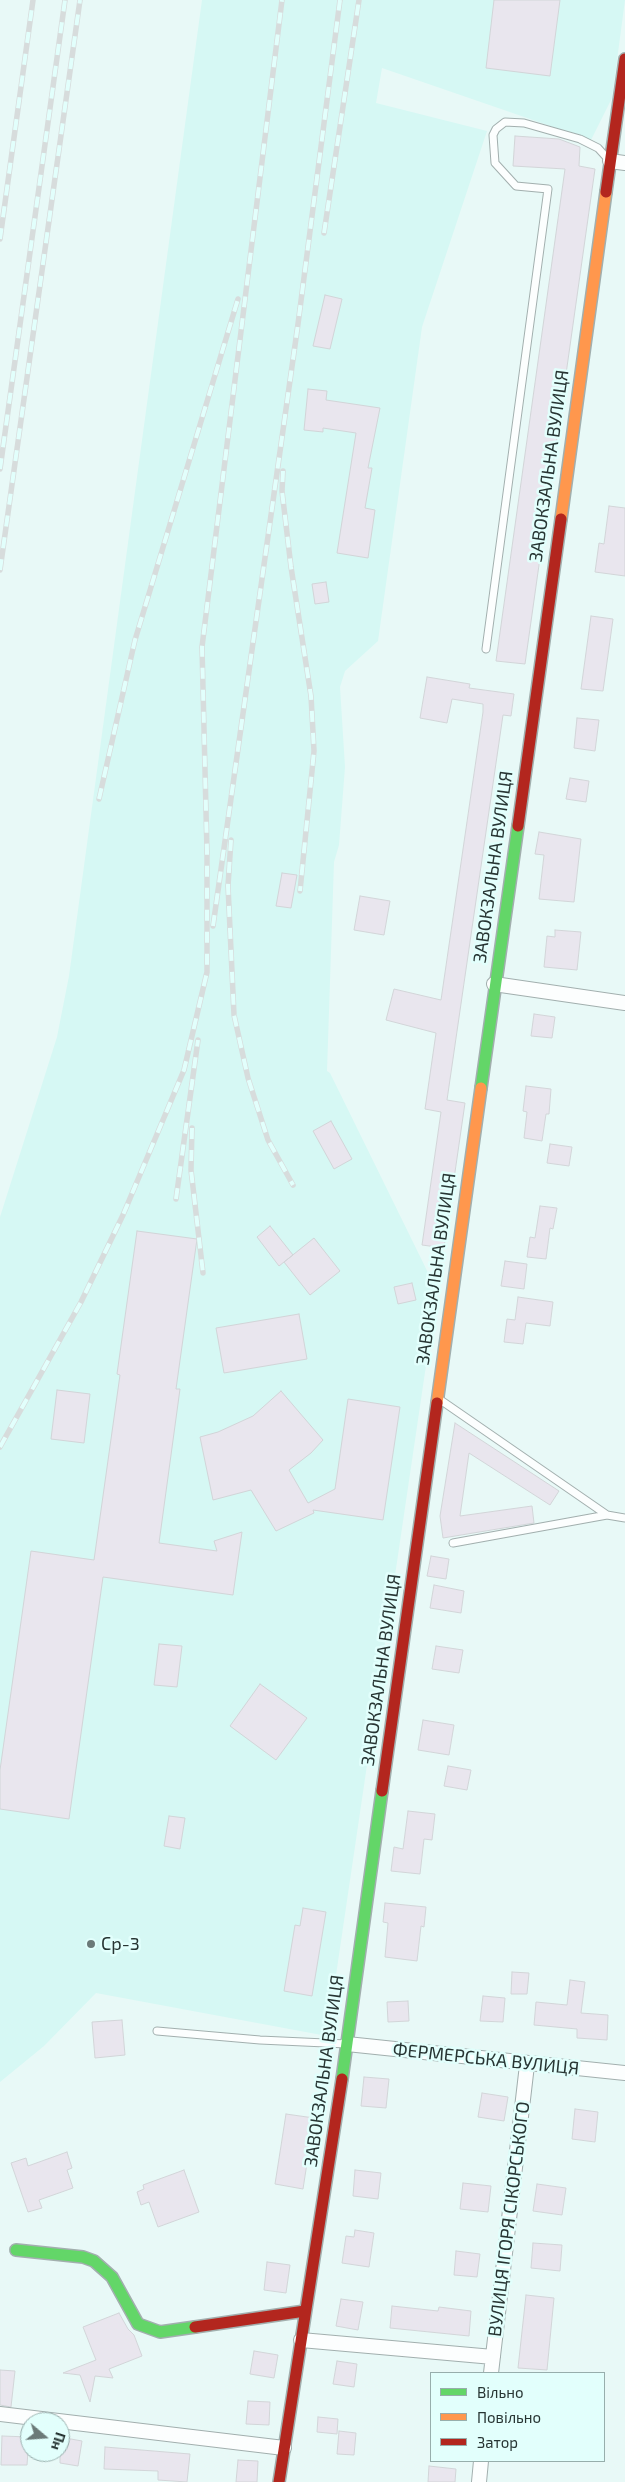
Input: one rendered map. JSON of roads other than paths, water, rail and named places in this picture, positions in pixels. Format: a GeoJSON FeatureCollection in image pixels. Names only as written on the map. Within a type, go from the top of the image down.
{"type":"FeatureCollection","features":[{"type":"Feature","properties":{"kind":"street","name":"ЗАВОКЗАЛЬНА ВУЛИЦЯ"},"geometry":{"type":"LineString","coordinates":[[279,2482],[347,2044],[625,59]]}},
{"type":"Feature","properties":{"kind":"street"},"geometry":{"type":"LineString","coordinates":[[610,161],[625,163]]}},
{"type":"Feature","properties":{"kind":"street"},"geometry":{"type":"LineString","coordinates":[[494,984],[625,1003]]}},
{"type":"Feature","properties":{"kind":"street","name":"ФЕРМЕРСЬКА ВУЛИЦЯ"},"geometry":{"type":"LineString","coordinates":[[347,2044],[625,2074]]}},
{"type":"Feature","properties":{"kind":"street","name":"ВУЛИЦЯ ІГОРЯ СІКОРСЬКОГО"},"geometry":{"type":"LineString","coordinates":[[491,2372],[528,2065]]}},
{"type":"Feature","properties":{"kind":"street"},"geometry":{"type":"LineString","coordinates":[[16,2250],[83,2257],[94,2260],[112,2277],[138,2324],[154,2331],[160,2332],[305,2311]]}},
{"type":"Feature","properties":{"kind":"street"},"geometry":{"type":"LineString","coordinates":[[301,2340],[493,2357]]}},
{"type":"Feature","properties":{"kind":"street"},"geometry":{"type":"LineString","coordinates":[[0,2414],[284,2448]]}},
{"type":"Feature","properties":{"kind":"street"},"geometry":{"type":"LineString","coordinates":[[479,2482],[481,2462]]}},
{"type":"Feature","properties":{"kind":"lane"},"geometry":{"type":"LineString","coordinates":[[486,649],[548,189],[516,186],[495,163],[493,135],[496,129],[505,122],[524,123],[580,139],[598,148],[610,161]]}},
{"type":"Feature","properties":{"kind":"lane"},"geometry":{"type":"LineString","coordinates":[[436,1398],[607,1516]]}},
{"type":"Feature","properties":{"kind":"lane"},"geometry":{"type":"LineString","coordinates":[[453,1543],[607,1516],[625,1518]]}},
{"type":"Feature","properties":{"kind":"lane"},"geometry":{"type":"LineString","coordinates":[[157,2031],[260,2040],[347,2044]]}},
{"type":"Feature","properties":{"kind":"railway"},"geometry":{"type":"LineString","coordinates":[[0,239],[33,0]]}},
{"type":"Feature","properties":{"kind":"railway"},"geometry":{"type":"LineString","coordinates":[[0,469],[65,0]]}},
{"type":"Feature","properties":{"kind":"railway"},"geometry":{"type":"LineString","coordinates":[[0,570],[80,0]]}},
{"type":"Feature","properties":{"kind":"railway"},"geometry":{"type":"LineString","coordinates":[[0,1447],[81,1302],[123,1215],[184,1070],[207,972],[207,852],[202,647],[282,0]]}},
{"type":"Feature","properties":{"kind":"railway"},"geometry":{"type":"LineString","coordinates":[[213,926],[298,324],[340,0]]}},
{"type":"Feature","properties":{"kind":"railway"},"geometry":{"type":"LineString","coordinates":[[324,233],[359,0]]}},
{"type":"Feature","properties":{"kind":"railway"},"geometry":{"type":"LineString","coordinates":[[99,799],[135,640],[238,299]]}},
{"type":"Feature","properties":{"kind":"railway"},"geometry":{"type":"LineString","coordinates":[[283,471],[282,491],[291,567],[311,696],[314,751],[300,891]]}},
{"type":"Feature","properties":{"kind":"railway"},"geometry":{"type":"LineString","coordinates":[[231,840],[228,886],[234,1015],[248,1078],[268,1140],[293,1185]]}},
{"type":"Feature","properties":{"kind":"railway"},"geometry":{"type":"LineString","coordinates":[[176,1199],[198,1040]]}},
{"type":"Feature","properties":{"kind":"railway"},"geometry":{"type":"LineString","coordinates":[[192,1128],[191,1170],[203,1273]]}},
{"type":"Feature","properties":{"kind":"place","name":"Ср-3"},"geometry":{"type":"Point","coordinates":[91,1944]}}]}
